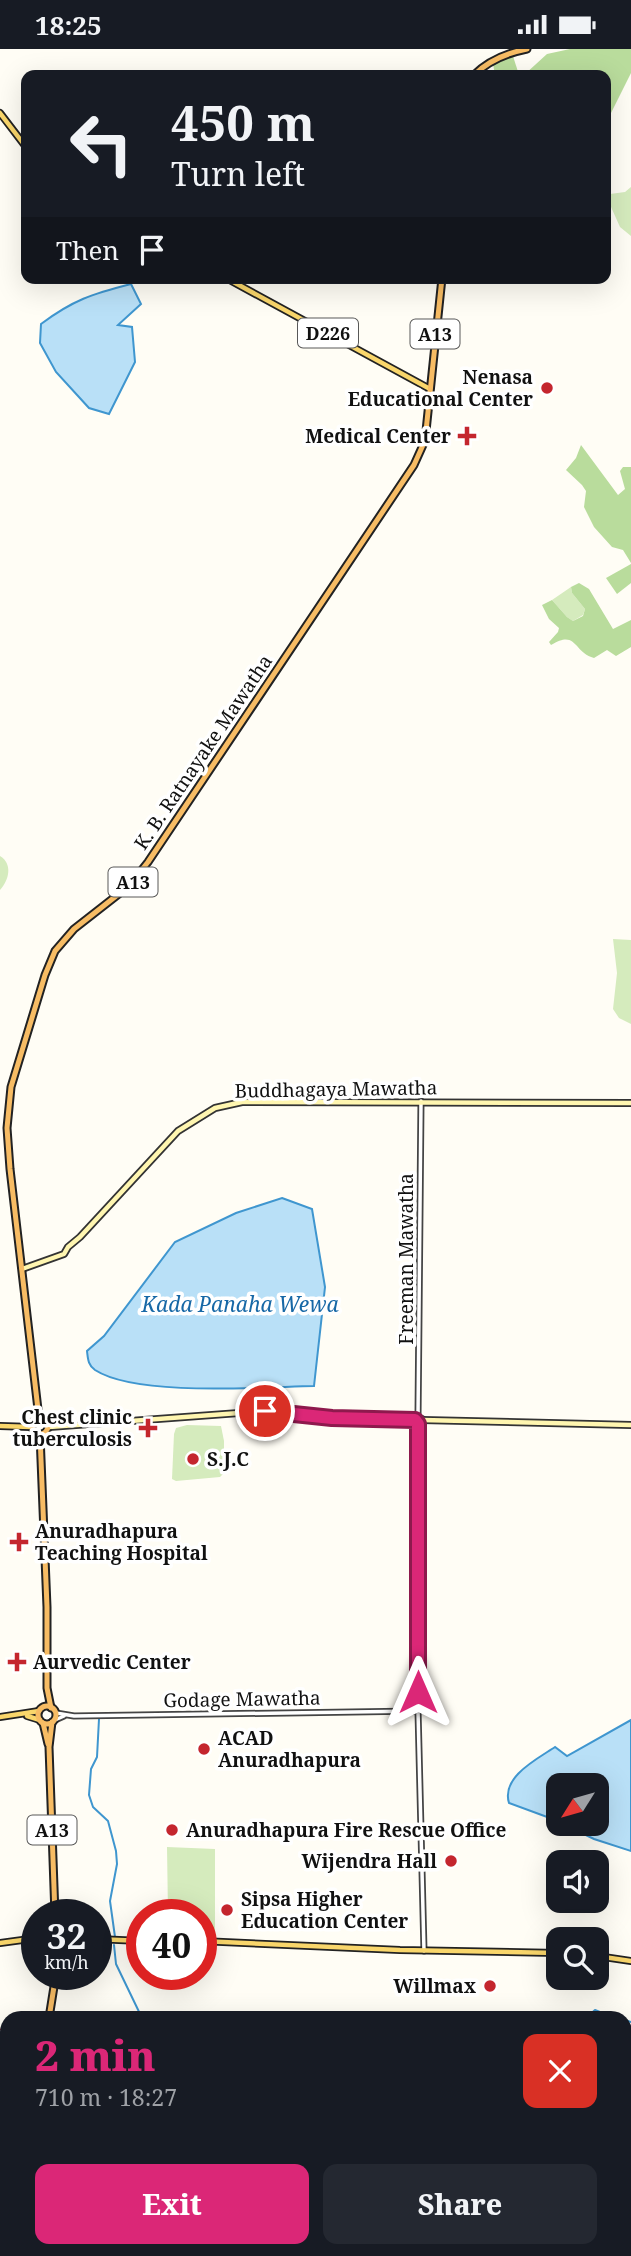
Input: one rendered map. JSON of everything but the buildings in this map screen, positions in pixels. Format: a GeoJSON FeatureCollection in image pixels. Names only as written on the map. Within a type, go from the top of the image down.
{"type":"FeatureCollection","features":[{"type":"Feature","properties":{"kind":"highway"},"geometry":{"type":"LineString","coordinates":[[480,70],[502,56],[527,49]]}},
{"type":"Feature","properties":{"kind":"highway","name":"A13"},"geometry":{"type":"LineString","coordinates":[[430,389],[441,284]]}},
{"type":"Feature","properties":{"kind":"highway","name":"K. B. Ratnayake Mawatha"},"geometry":{"type":"LineString","coordinates":[[39,1418],[7,1128],[8,1102],[13,1079],[50,962],[58,946],[69,934],[129,885],[149,862],[390,503],[423,445],[430,389]]}},
{"type":"Feature","properties":{"kind":"highway"},"geometry":{"type":"LineString","coordinates":[[39,1418],[49,1427],[40,1435],[35,1433],[32,1427],[34,1420],[39,1418]]}},
{"type":"Feature","properties":{"kind":"highway","name":"A13"},"geometry":{"type":"LineString","coordinates":[[40,1435],[47,1607],[47,1688],[53,1716],[49,1747],[54,1899]]}},
{"type":"Feature","properties":{"kind":"highway","name":"A13"},"geometry":{"type":"LineString","coordinates":[[41,1709],[47,1688]]}},
{"type":"Feature","properties":{"kind":"highway"},"geometry":{"type":"LineString","coordinates":[[41,1709],[53,1716]]}},
{"type":"Feature","properties":{"kind":"highway"},"geometry":{"type":"LineString","coordinates":[[41,1709],[41,1722],[53,1716]]}},
{"type":"Feature","properties":{"kind":"highway","name":"A13"},"geometry":{"type":"LineString","coordinates":[[41,1722],[49,1747]]}},
{"type":"Feature","properties":{"kind":"highway"},"geometry":{"type":"LineString","coordinates":[[50,2011],[53,1990]]}},
{"type":"Feature","properties":{"kind":"main road"},"geometry":{"type":"LineString","coordinates":[[0,113],[21,140]]}},
{"type":"Feature","properties":{"kind":"main road","name":"D226"},"geometry":{"type":"LineString","coordinates":[[237,284],[430,389]]}},
{"type":"Feature","properties":{"kind":"main road","name":"Buddhagaya Mawatha"},"geometry":{"type":"LineString","coordinates":[[22,1269],[64,1254],[178,1131],[215,1108],[242,1102],[631,1103]]}},
{"type":"Feature","properties":{"kind":"main road"},"geometry":{"type":"LineString","coordinates":[[49,1427],[265,1411],[332,1418],[631,1425]]}},
{"type":"Feature","properties":{"kind":"main road"},"geometry":{"type":"LineString","coordinates":[[0,1426],[32,1427]]}},
{"type":"Feature","properties":{"kind":"main road"},"geometry":{"type":"LineString","coordinates":[[0,1717],[41,1709]]}},
{"type":"Feature","properties":{"kind":"main road"},"geometry":{"type":"LineString","coordinates":[[19,1715],[41,1722]]}},
{"type":"Feature","properties":{"kind":"main road"},"geometry":{"type":"LineString","coordinates":[[0,1943],[21,1941]]}},
{"type":"Feature","properties":{"kind":"main road"},"geometry":{"type":"LineString","coordinates":[[217,1942],[424,1951],[546,1953]]}},
{"type":"Feature","properties":{"kind":"main road"},"geometry":{"type":"LineString","coordinates":[[609,1958],[631,1961]]}},
{"type":"Feature","properties":{"kind":"street","name":"Freeman Mawatha"},"geometry":{"type":"LineString","coordinates":[[421,1101],[418,1711],[424,1951]]}},
{"type":"Feature","properties":{"kind":"street","name":"Godage Mawatha"},"geometry":{"type":"LineString","coordinates":[[53,1716],[418,1711]]}},
{"type":"Feature","properties":{"kind":"green space"},"geometry":{"type":"Polygon","coordinates":[[[570,49],[631,49],[631,73],[611,113],[611,70],[529,70],[547,54],[570,49]]]}},
{"type":"Feature","properties":{"kind":"green space"},"geometry":{"type":"Polygon","coordinates":[[[513,56],[517,70],[494,70],[493,64],[513,56]]]}},
{"type":"Feature","properties":{"kind":"green space"},"geometry":{"type":"Polygon","coordinates":[[[631,187],[631,236],[620,227],[611,207],[611,194],[625,192],[631,187]]]}},
{"type":"Feature","properties":{"kind":"green space"},"geometry":{"type":"Polygon","coordinates":[[[581,445],[618,495],[625,489],[620,471],[623,467],[631,467],[631,563],[623,550],[612,547],[594,527],[584,507],[586,491],[566,470],[576,458],[581,445]]]}},
{"type":"Feature","properties":{"kind":"green space"},"geometry":{"type":"Polygon","coordinates":[[[631,564],[631,583],[617,594],[606,578],[631,564]]]}},
{"type":"Feature","properties":{"kind":"green space"},"geometry":{"type":"Polygon","coordinates":[[[579,583],[589,589],[613,629],[631,620],[631,647],[616,656],[607,650],[594,658],[566,639],[551,645],[549,642],[559,628],[549,619],[542,605],[552,600],[573,621],[583,616],[585,609],[572,593],[571,587],[579,583]]]}},
{"type":"Feature","properties":{"kind":"green space"},"geometry":{"type":"Polygon","coordinates":[[[571,587],[572,593],[585,609],[583,615],[573,621],[552,600],[571,587]]]}},
{"type":"Feature","properties":{"kind":"green space"},"geometry":{"type":"Polygon","coordinates":[[[0,856],[7,863],[8,872],[6,882],[0,890],[0,856]]]}},
{"type":"Feature","properties":{"kind":"green space"},"geometry":{"type":"Polygon","coordinates":[[[613,939],[631,940],[631,1024],[619,1018],[613,1009],[617,973],[613,939]]]}},
{"type":"Feature","properties":{"kind":"green space"},"geometry":{"type":"Polygon","coordinates":[[[187,1425],[221,1426],[224,1473],[220,1477],[176,1481],[172,1479],[174,1434],[176,1428],[187,1425]]]}},
{"type":"Feature","properties":{"kind":"green space"},"geometry":{"type":"Polygon","coordinates":[[[167,1847],[215,1849],[215,1899],[168,1899],[167,1847]]]}},
{"type":"Feature","properties":{"kind":"water"},"geometry":{"type":"Polygon","coordinates":[[[131,284],[141,304],[118,325],[132,327],[135,362],[109,414],[89,408],[56,372],[40,343],[41,324],[83,299],[131,284]]]}},
{"type":"Feature","properties":{"kind":"water","name":"Kada Panaha Wewa"},"geometry":{"type":"Polygon","coordinates":[[[282,1198],[312,1209],[325,1287],[314,1386],[201,1389],[169,1387],[114,1378],[93,1368],[87,1351],[104,1336],[175,1242],[236,1213],[282,1198]]]}},
{"type":"Feature","properties":{"kind":"water"},"geometry":{"type":"Polygon","coordinates":[[[631,1720],[631,1851],[588,1836],[609,1836],[609,1773],[546,1773],[546,1817],[509,1803],[510,1785],[522,1770],[555,1747],[567,1756],[631,1720]]]}},
{"type":"Feature","properties":{"kind":"waterway"},"geometry":{"type":"LineString","coordinates":[[99,1719],[97,1757],[91,1769],[89,1795],[93,1807],[108,1821],[116,1851],[117,1864],[110,1901],[115,1937]]}},
{"type":"Feature","properties":{"kind":"waterway"},"geometry":{"type":"LineString","coordinates":[[114,1945],[116,1964],[139,2011]]}},
{"type":"Feature","properties":{"kind":"waterway"},"geometry":{"type":"LineString","coordinates":[[594,2011],[598,2011]]}},
{"type":"Feature","properties":{"kind":"place","name":"Nenasa Educational Center"},"geometry":{"type":"Point","coordinates":[547,388]}},
{"type":"Feature","properties":{"kind":"place","name":"Medical Center"},"geometry":{"type":"Point","coordinates":[467,436]}},
{"type":"Feature","properties":{"kind":"place","name":"Chest clinic tuberculosis"},"geometry":{"type":"Point","coordinates":[148,1428]}},
{"type":"Feature","properties":{"kind":"place","name":"S.J.C"},"geometry":{"type":"Point","coordinates":[193,1459]}},
{"type":"Feature","properties":{"kind":"place","name":"Anuradhapura Teaching Hospital"},"geometry":{"type":"Point","coordinates":[19,1542]}},
{"type":"Feature","properties":{"kind":"place","name":"Aurvedic Center"},"geometry":{"type":"Point","coordinates":[17,1662]}},
{"type":"Feature","properties":{"kind":"place","name":"ACAD Anuradhapura"},"geometry":{"type":"Point","coordinates":[204,1749]}},
{"type":"Feature","properties":{"kind":"place","name":"Anuradhapura Fire Rescue Office"},"geometry":{"type":"Point","coordinates":[172,1830]}},
{"type":"Feature","properties":{"kind":"place","name":"Wijendra Hall"},"geometry":{"type":"Point","coordinates":[451,1861]}},
{"type":"Feature","properties":{"kind":"place","name":"Sipsa Higher Education Center"},"geometry":{"type":"Point","coordinates":[227,1910]}},
{"type":"Feature","properties":{"kind":"place","name":"Willmax"},"geometry":{"type":"Point","coordinates":[490,1986]}},
{"type":"Feature","properties":{"kind":"route"},"geometry":{"type":"LineString","coordinates":[[265,1411],[332,1418],[415,1420],[418,1424],[418,1692]]}}]}
